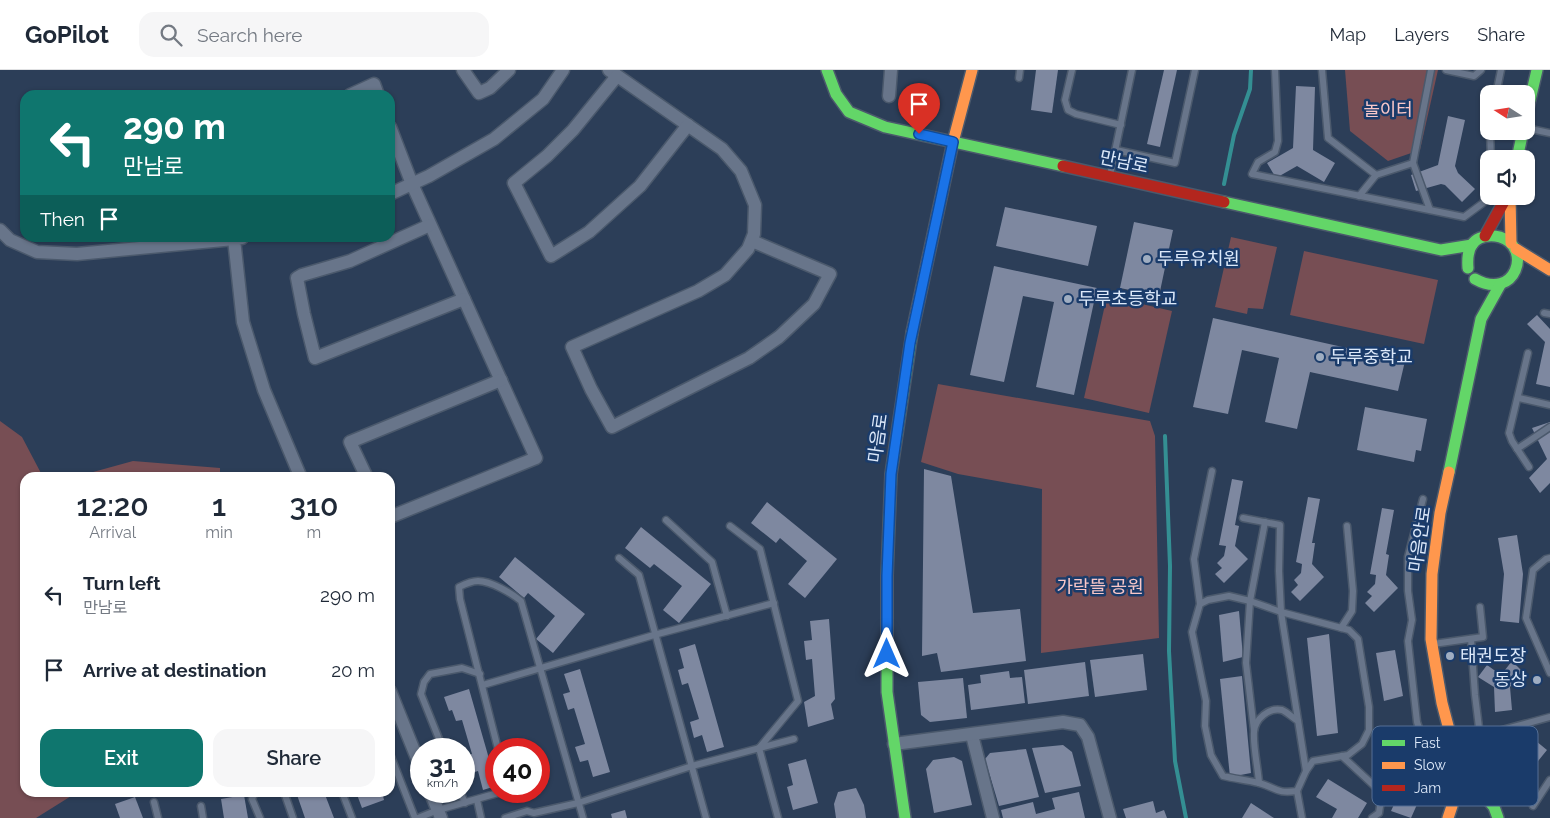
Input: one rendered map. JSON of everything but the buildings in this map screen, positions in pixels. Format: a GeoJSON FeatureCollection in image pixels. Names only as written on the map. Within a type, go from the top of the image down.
{"type":"FeatureCollection","features":[{"type":"Feature","properties":{"kind":"street"},"geometry":{"type":"LineString","coordinates":[[463,70],[479,93],[490,88],[509,70]]}},
{"type":"Feature","properties":{"kind":"street"},"geometry":{"type":"LineString","coordinates":[[395,192],[429,176],[494,139],[543,99],[563,70]]}},
{"type":"Feature","properties":{"kind":"street","name":"만남로"},"geometry":{"type":"LineString","coordinates":[[827,70],[836,94],[849,112],[885,127],[1441,250]]}},
{"type":"Feature","properties":{"kind":"street"},"geometry":{"type":"LineString","coordinates":[[890,96],[891,70]]}},
{"type":"Feature","properties":{"kind":"street","name":"마음로"},"geometry":{"type":"LineString","coordinates":[[905,818],[887,692],[887,576],[891,474],[910,343],[953,142],[972,70]]}},
{"type":"Feature","properties":{"kind":"street"},"geometry":{"type":"LineString","coordinates":[[1533,85],[1537,70]]}},
{"type":"Feature","properties":{"kind":"street"},"geometry":{"type":"LineString","coordinates":[[688,125],[640,186],[589,232],[551,256],[514,183],[547,156],[573,130],[613,73],[688,125],[722,149],[741,171],[755,205],[752,241],[748,249],[725,275],[698,291],[572,347],[591,389],[612,427],[749,358],[779,337],[814,304],[830,274],[752,241]]}},
{"type":"Feature","properties":{"kind":"street"},"geometry":{"type":"LineString","coordinates":[[361,90],[374,84],[376,90]]}},
{"type":"Feature","properties":{"kind":"street"},"geometry":{"type":"LineString","coordinates":[[395,151],[412,184],[536,458],[395,515]]}},
{"type":"Feature","properties":{"kind":"street"},"geometry":{"type":"LineString","coordinates":[[1485,236],[1503,205]]}},
{"type":"Feature","properties":{"kind":"street"},"geometry":{"type":"LineString","coordinates":[[1481,319],[1504,283],[1516,271],[1518,260],[1513,246],[1509,205]]}},
{"type":"Feature","properties":{"kind":"street"},"geometry":{"type":"LineString","coordinates":[[395,241],[430,225]]}},
{"type":"Feature","properties":{"kind":"street"},"geometry":{"type":"LineString","coordinates":[[0,230],[10,240],[37,252],[77,254],[198,242]]}},
{"type":"Feature","properties":{"kind":"street"},"geometry":{"type":"LineString","coordinates":[[1481,319],[1474,279],[1468,268],[1467,256],[1472,245],[1478,239],[1494,235],[1504,237],[1541,272]]}},
{"type":"Feature","properties":{"kind":"street"},"geometry":{"type":"LineString","coordinates":[[238,242],[243,322],[264,390],[298,472]]}},
{"type":"Feature","properties":{"kind":"street"},"geometry":{"type":"LineString","coordinates":[[393,242],[350,262],[302,274],[297,278],[315,358],[464,299]]}},
{"type":"Feature","properties":{"kind":"street"},"geometry":{"type":"LineString","coordinates":[[1441,250],[1472,245]]}},
{"type":"Feature","properties":{"kind":"street"},"geometry":{"type":"LineString","coordinates":[[1441,250],[1468,268]]}},
{"type":"Feature","properties":{"kind":"street"},"geometry":{"type":"LineString","coordinates":[[1474,279],[1486,285],[1504,283],[1541,272]]}},
{"type":"Feature","properties":{"kind":"street","name":"마음안로"},"geometry":{"type":"LineString","coordinates":[[1448,726],[1442,703],[1432,644],[1432,574],[1440,513],[1481,319]]}},
{"type":"Feature","properties":{"kind":"street"},"geometry":{"type":"LineString","coordinates":[[364,472],[350,442],[500,380]]}},
{"type":"Feature","properties":{"kind":"street"},"geometry":{"type":"LineString","coordinates":[[395,704],[410,741]]}},
{"type":"Feature","properties":{"kind":"street"},"geometry":{"type":"LineString","coordinates":[[894,744],[1063,722],[1080,725],[1088,738],[1110,818]]}},
{"type":"Feature","properties":{"kind":"street"},"geometry":{"type":"LineString","coordinates":[[972,735],[993,818]]}},
{"type":"Feature","properties":{"kind":"street"},"geometry":{"type":"LineString","coordinates":[[1493,806],[1498,818]]}},
{"type":"Feature","properties":{"kind":"lane"},"geometry":{"type":"LineString","coordinates":[[1019,78],[1020,70]]}},
{"type":"Feature","properties":{"kind":"lane"},"geometry":{"type":"LineString","coordinates":[[1072,70],[1065,100],[1068,110],[1076,114],[1121,125]]}},
{"type":"Feature","properties":{"kind":"lane"},"geometry":{"type":"LineString","coordinates":[[1110,176],[1132,70]]}},
{"type":"Feature","properties":{"kind":"lane"},"geometry":{"type":"LineString","coordinates":[[1116,150],[1175,163],[1196,70]]}},
{"type":"Feature","properties":{"kind":"lane"},"geometry":{"type":"LineString","coordinates":[[1275,70],[1278,141],[1276,152],[1258,162],[1252,174],[1464,216],[1480,205]]}},
{"type":"Feature","properties":{"kind":"lane"},"geometry":{"type":"LineString","coordinates":[[1322,70],[1328,138],[1376,175]]}},
{"type":"Feature","properties":{"kind":"lane"},"geometry":{"type":"LineString","coordinates":[[1430,210],[1413,163],[1431,70]]}},
{"type":"Feature","properties":{"kind":"lane"},"geometry":{"type":"LineString","coordinates":[[1446,70],[1474,76],[1481,70]]}},
{"type":"Feature","properties":{"kind":"lane"},"geometry":{"type":"LineString","coordinates":[[1498,85],[1502,70]]}},
{"type":"Feature","properties":{"kind":"lane"},"geometry":{"type":"LineString","coordinates":[[1535,130],[1550,133]]}},
{"type":"Feature","properties":{"kind":"lane"},"geometry":{"type":"LineString","coordinates":[[1359,196],[1376,175],[1413,163]]}},
{"type":"Feature","properties":{"kind":"lane"},"geometry":{"type":"LineString","coordinates":[[1528,353],[1519,398],[1509,433],[1529,467]]}},
{"type":"Feature","properties":{"kind":"lane"},"geometry":{"type":"LineString","coordinates":[[1519,398],[1550,405]]}},
{"type":"Feature","properties":{"kind":"lane"},"geometry":{"type":"LineString","coordinates":[[1517,449],[1550,427]]}},
{"type":"Feature","properties":{"kind":"lane"},"geometry":{"type":"LineString","coordinates":[[1212,471],[1194,558],[1200,604],[1192,632],[1206,701],[1205,726],[1211,755],[1223,776],[1259,783],[1283,793],[1297,791]]}},
{"type":"Feature","properties":{"kind":"lane"},"geometry":{"type":"LineString","coordinates":[[1418,726],[1408,640],[1412,620],[1408,590],[1408,557],[1423,498]]}},
{"type":"Feature","properties":{"kind":"lane"},"geometry":{"type":"LineString","coordinates":[[1243,518],[1280,525],[1280,612],[1306,771]]}},
{"type":"Feature","properties":{"kind":"lane"},"geometry":{"type":"LineString","coordinates":[[666,520],[712,562],[727,616]]}},
{"type":"Feature","properties":{"kind":"lane"},"geometry":{"type":"LineString","coordinates":[[1259,783],[1246,663],[1250,601],[1265,522]]}},
{"type":"Feature","properties":{"kind":"lane"},"geometry":{"type":"LineString","coordinates":[[730,526],[760,549],[798,701],[759,748]]}},
{"type":"Feature","properties":{"kind":"lane"},"geometry":{"type":"LineString","coordinates":[[1341,628],[1352,611],[1353,591],[1347,526]]}},
{"type":"Feature","properties":{"kind":"lane"},"geometry":{"type":"LineString","coordinates":[[619,558],[639,575],[706,818]]}},
{"type":"Feature","properties":{"kind":"lane"},"geometry":{"type":"LineString","coordinates":[[1550,558],[1533,570],[1526,618],[1550,673]]}},
{"type":"Feature","properties":{"kind":"lane"},"geometry":{"type":"LineString","coordinates":[[495,738],[460,599],[459,587],[469,582],[480,581],[510,592],[521,601],[583,818]]}},
{"type":"Feature","properties":{"kind":"lane"},"geometry":{"type":"LineString","coordinates":[[1200,604],[1208,600],[1229,596],[1349,630],[1358,639],[1369,707],[1369,730],[1362,744],[1348,756],[1313,761],[1297,791],[1302,818]]}},
{"type":"Feature","properties":{"kind":"lane"},"geometry":{"type":"LineString","coordinates":[[483,685],[654,635],[774,603]]}},
{"type":"Feature","properties":{"kind":"lane"},"geometry":{"type":"LineString","coordinates":[[1432,644],[1483,637],[1480,607]]}},
{"type":"Feature","properties":{"kind":"lane"},"geometry":{"type":"LineString","coordinates":[[1471,639],[1479,726]]}},
{"type":"Feature","properties":{"kind":"lane"},"geometry":{"type":"LineString","coordinates":[[1541,651],[1550,654]]}},
{"type":"Feature","properties":{"kind":"lane"},"geometry":{"type":"LineString","coordinates":[[439,738],[421,694],[424,682],[430,674],[462,668],[480,674]]}},
{"type":"Feature","properties":{"kind":"lane"},"geometry":{"type":"LineString","coordinates":[[1254,730],[1259,720],[1268,711],[1283,710],[1298,721]]}},
{"type":"Feature","properties":{"kind":"lane"},"geometry":{"type":"LineString","coordinates":[[1517,726],[1550,717]]}},
{"type":"Feature","properties":{"kind":"lane"},"geometry":{"type":"LineString","coordinates":[[505,818],[527,811],[534,816],[692,766],[794,738]]}},
{"type":"Feature","properties":{"kind":"lane"},"geometry":{"type":"LineString","coordinates":[[759,748],[778,818]]}},
{"type":"Feature","properties":{"kind":"lane"},"geometry":{"type":"LineString","coordinates":[[1342,756],[1372,784]]}},
{"type":"Feature","properties":{"kind":"lane"},"geometry":{"type":"LineString","coordinates":[[395,766],[417,818],[439,814],[465,803]]}},
{"type":"Feature","properties":{"kind":"lane"},"geometry":{"type":"LineString","coordinates":[[1538,798],[1550,780]]}},
{"type":"Feature","properties":{"kind":"lane"},"geometry":{"type":"LineString","coordinates":[[253,797],[260,818]]}},
{"type":"Feature","properties":{"kind":"lane"},"geometry":{"type":"LineString","coordinates":[[286,797],[293,818]]}},
{"type":"Feature","properties":{"kind":"lane"},"geometry":{"type":"LineString","coordinates":[[344,797],[352,818]]}},
{"type":"Feature","properties":{"kind":"lane"},"geometry":{"type":"LineString","coordinates":[[482,818],[477,800],[485,797]]}},
{"type":"Feature","properties":{"kind":"lane"},"geometry":{"type":"LineString","coordinates":[[154,802],[158,818]]}},
{"type":"Feature","properties":{"kind":"lane"},"geometry":{"type":"LineString","coordinates":[[201,806],[203,818]]}},
{"type":"Feature","properties":{"kind":"lane"},"geometry":{"type":"LineString","coordinates":[[1372,818],[1379,813],[1380,806]]}},
{"type":"Feature","properties":{"kind":"green space","name":"놀이터"},"geometry":{"type":"Polygon","coordinates":[[[1345,70],[1438,70],[1420,150],[1388,161],[1350,131],[1345,70]]]}},
{"type":"Feature","properties":{"kind":"green space"},"geometry":{"type":"Polygon","coordinates":[[[1231,237],[1277,247],[1263,309],[1248,308],[1247,314],[1215,307],[1231,237]]]}},
{"type":"Feature","properties":{"kind":"green space"},"geometry":{"type":"Polygon","coordinates":[[[1304,251],[1438,280],[1424,344],[1290,315],[1304,251]]]}},
{"type":"Feature","properties":{"kind":"green space"},"geometry":{"type":"Polygon","coordinates":[[[1107,296],[1172,311],[1149,413],[1084,398],[1107,296]]]}},
{"type":"Feature","properties":{"kind":"green space","name":"가락뜰 공원"},"geometry":{"type":"Polygon","coordinates":[[[938,384],[1150,421],[1155,436],[1159,638],[1041,653],[1042,489],[958,474],[921,462],[938,384]]]}},
{"type":"Feature","properties":{"kind":"green space"},"geometry":{"type":"Polygon","coordinates":[[[0,421],[22,437],[40,472],[20,472],[20,797],[70,797],[36,818],[0,818],[0,421]]]}},
{"type":"Feature","properties":{"kind":"green space"},"geometry":{"type":"Polygon","coordinates":[[[133,461],[220,468],[220,472],[93,472],[133,461]]]}},
{"type":"Feature","properties":{"kind":"waterway"},"geometry":{"type":"LineString","coordinates":[[1224,184],[1234,135],[1250,89],[1251,70]]}},
{"type":"Feature","properties":{"kind":"waterway"},"geometry":{"type":"LineString","coordinates":[[1165,436],[1170,566],[1169,651],[1175,761],[1186,818]]}},
{"type":"Feature","properties":{"kind":"traffic: fast"},"geometry":{"type":"LineString","coordinates":[[827,70],[836,94],[849,112],[885,127],[1063,166]]}},
{"type":"Feature","properties":{"kind":"traffic: fast"},"geometry":{"type":"LineString","coordinates":[[1533,85],[1537,70]]}},
{"type":"Feature","properties":{"kind":"traffic: fast"},"geometry":{"type":"LineString","coordinates":[[1519,150],[1521,140]]}},
{"type":"Feature","properties":{"kind":"traffic: fast"},"geometry":{"type":"LineString","coordinates":[[1224,202],[1441,250],[1472,245]]}},
{"type":"Feature","properties":{"kind":"traffic: fast"},"geometry":{"type":"LineString","coordinates":[[1468,268],[1468,255],[1471,247],[1476,240],[1483,237],[1500,237],[1510,243],[1516,251],[1517,261],[1515,270],[1510,278],[1501,284],[1489,284],[1475,279]]}},
{"type":"Feature","properties":{"kind":"traffic: fast"},"geometry":{"type":"LineString","coordinates":[[1449,472],[1481,319],[1500,285]]}},
{"type":"Feature","properties":{"kind":"traffic: fast"},"geometry":{"type":"LineString","coordinates":[[905,818],[887,692],[887,576],[891,474],[912,333]]}},
{"type":"Feature","properties":{"kind":"traffic: fast"},"geometry":{"type":"LineString","coordinates":[[1493,806],[1498,818]]}},
{"type":"Feature","properties":{"kind":"traffic: slow"},"geometry":{"type":"LineString","coordinates":[[912,333],[953,142],[972,70]]}},
{"type":"Feature","properties":{"kind":"traffic: slow"},"geometry":{"type":"LineString","coordinates":[[1510,205],[1511,243]]}},
{"type":"Feature","properties":{"kind":"traffic: slow"},"geometry":{"type":"LineString","coordinates":[[1516,249],[1550,270]]}},
{"type":"Feature","properties":{"kind":"traffic: slow"},"geometry":{"type":"LineString","coordinates":[[1448,726],[1442,703],[1431,639],[1432,574],[1440,513],[1449,472]]}},
{"type":"Feature","properties":{"kind":"traffic: slow"},"geometry":{"type":"LineString","coordinates":[[1448,818],[1452,806]]}},
{"type":"Feature","properties":{"kind":"traffic: jam"},"geometry":{"type":"LineString","coordinates":[[1063,166],[1224,202]]}},
{"type":"Feature","properties":{"kind":"traffic: jam"},"geometry":{"type":"LineString","coordinates":[[1485,236],[1502,205]]}},
{"type":"Feature","properties":{"kind":"place","name":"두루유치원"},"geometry":{"type":"Point","coordinates":[1147,259]}},
{"type":"Feature","properties":{"kind":"place","name":"두루초등학교"},"geometry":{"type":"Point","coordinates":[1068,299]}},
{"type":"Feature","properties":{"kind":"place","name":"두루중학교"},"geometry":{"type":"Point","coordinates":[1320,357]}},
{"type":"Feature","properties":{"kind":"place","name":"태권도장"},"geometry":{"type":"Point","coordinates":[1450,656]}},
{"type":"Feature","properties":{"kind":"place","name":"동상"},"geometry":{"type":"Point","coordinates":[1537,680]}},
{"type":"Feature","properties":{"kind":"route"},"geometry":{"type":"LineString","coordinates":[[887,654],[887,576],[891,474],[910,343],[953,142],[919,134]]}}]}
